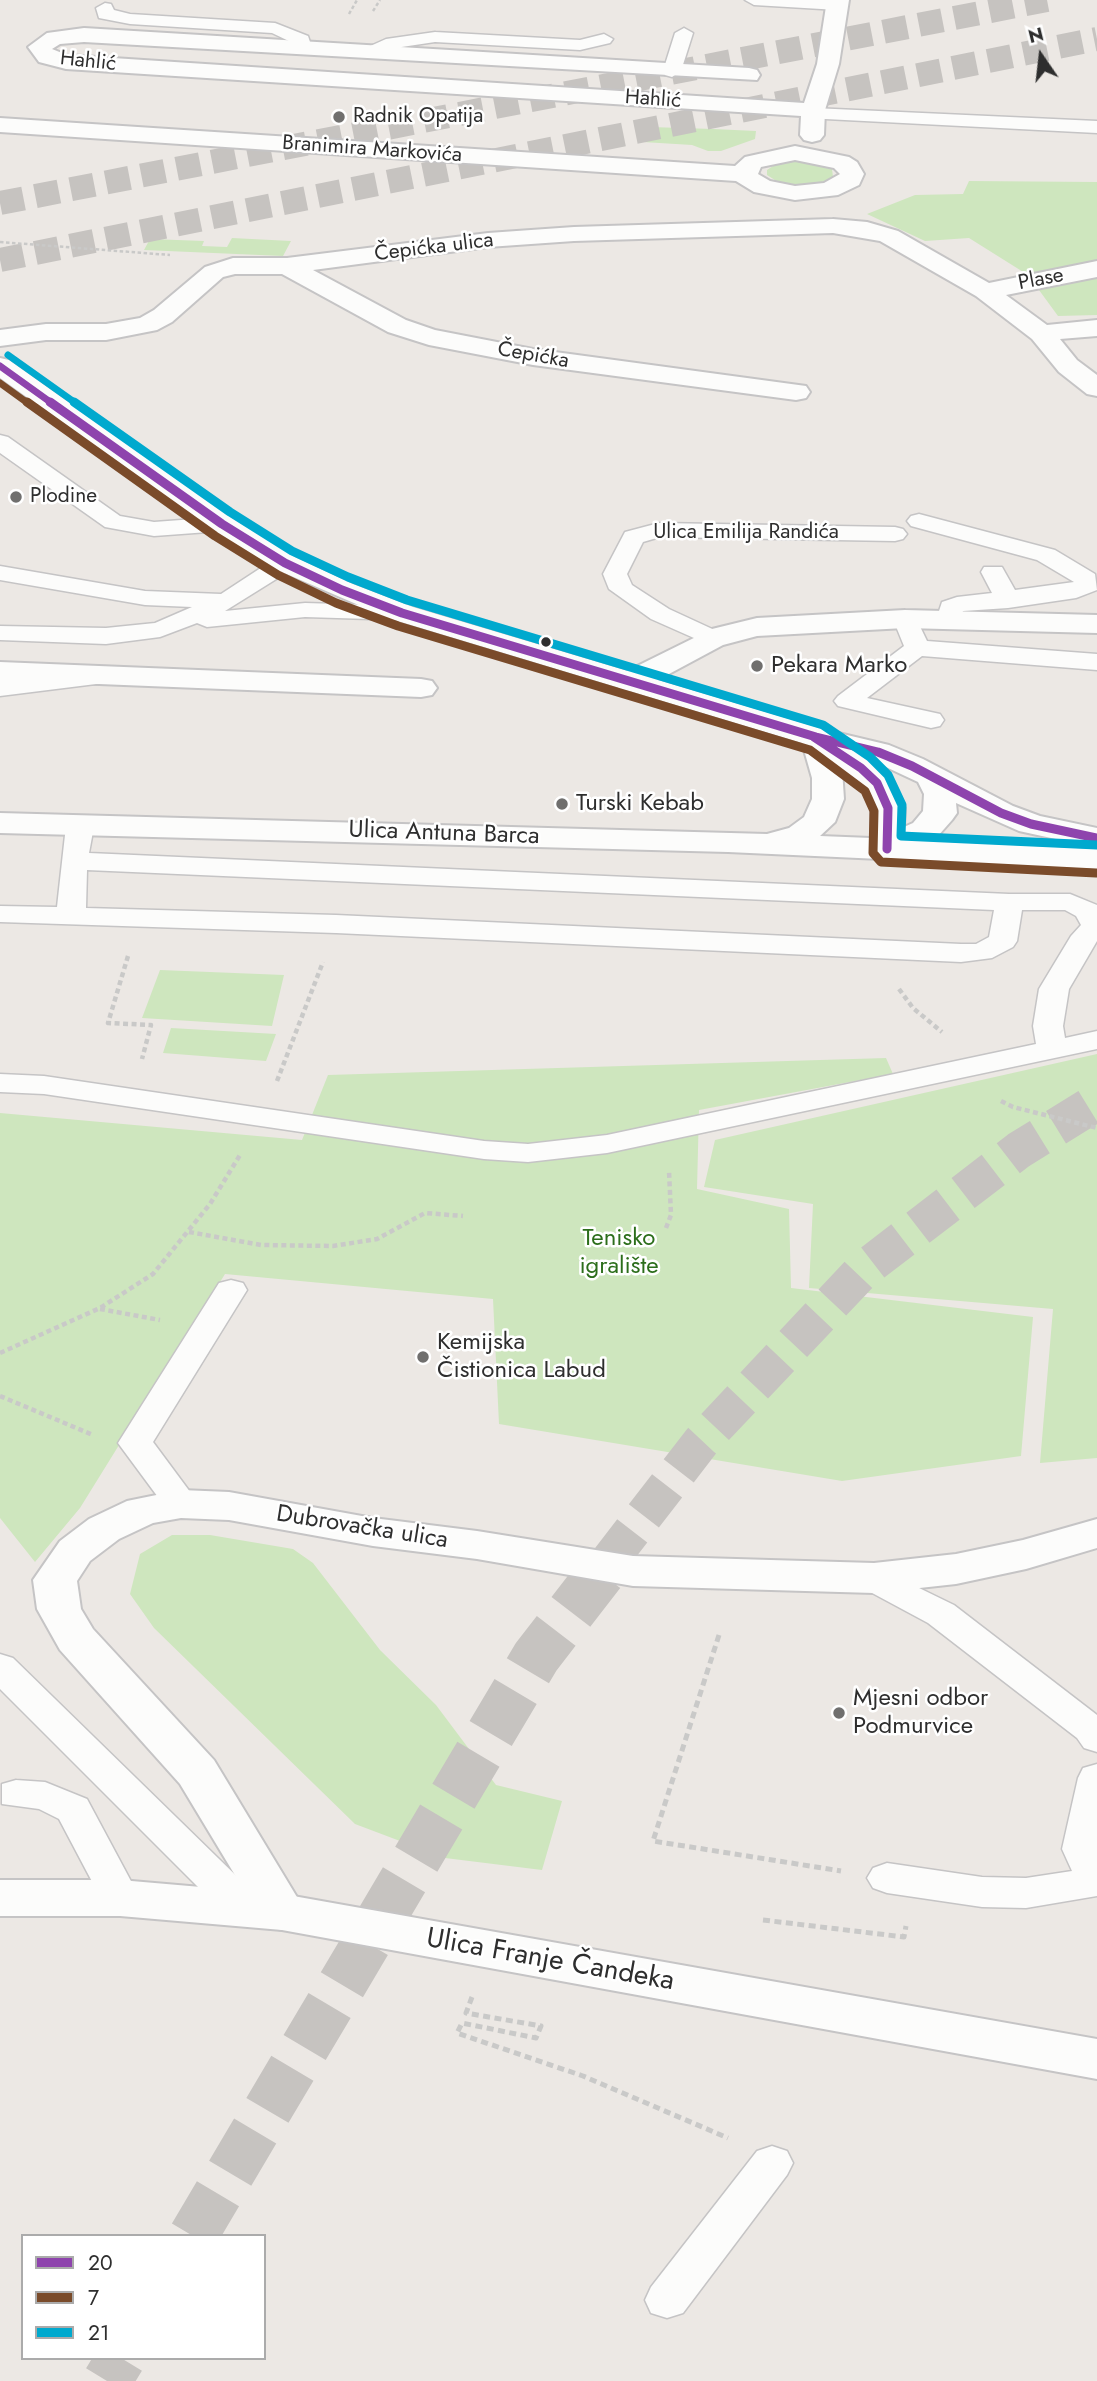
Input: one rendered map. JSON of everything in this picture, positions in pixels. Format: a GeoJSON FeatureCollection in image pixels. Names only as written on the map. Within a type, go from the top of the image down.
{"type":"FeatureCollection","features":[{"type":"Feature","properties":{"kind":"street"},"geometry":{"type":"LineString","coordinates":[[811,154],[813,112],[828,64],[838,3]]}},
{"type":"Feature","properties":{"kind":"street","name":"Hahlić"},"geometry":{"type":"LineString","coordinates":[[749,75],[84,35],[55,38],[39,47],[47,57],[66,62],[813,112]]}},
{"type":"Feature","properties":{"kind":"street"},"geometry":{"type":"LineString","coordinates":[[493,60],[555,81],[577,95]]}},
{"type":"Feature","properties":{"kind":"street","name":"Branimira Markovića"},"geometry":{"type":"LineString","coordinates":[[0,125],[745,174]]}},
{"type":"Feature","properties":{"kind":"street"},"geometry":{"type":"LineString","coordinates":[[811,154],[841,162],[849,167],[852,174],[850,180],[829,190],[796,193],[763,187],[751,182],[745,174],[746,167],[764,157],[811,154]]}},
{"type":"Feature","properties":{"kind":"street","name":"Čepićka ulica"},"geometry":{"type":"LineString","coordinates":[[0,338],[46,332],[79,334],[131,329],[163,316],[222,268],[287,266],[488,240],[574,234],[833,226],[867,229],[889,236],[985,291]]}},
{"type":"Feature","properties":{"kind":"street","name":"Čepićka"},"geometry":{"type":"LineString","coordinates":[[287,266],[397,326],[429,337],[533,358],[796,391]]}},
{"type":"Feature","properties":{"kind":"street","name":"Plase"},"geometry":{"type":"LineString","coordinates":[[985,291],[1097,269]]}},
{"type":"Feature","properties":{"kind":"street"},"geometry":{"type":"LineString","coordinates":[[985,291],[1041,333],[1068,366],[1097,388]]}},
{"type":"Feature","properties":{"kind":"street"},"geometry":{"type":"LineString","coordinates":[[1041,333],[1097,328]]}},
{"type":"Feature","properties":{"kind":"street"},"geometry":{"type":"LineString","coordinates":[[0,366],[222,524],[285,563],[402,613],[816,737],[878,752],[1001,813],[1031,824],[1097,838]]}},
{"type":"Feature","properties":{"kind":"street"},"geometry":{"type":"LineString","coordinates":[[630,681],[712,638],[783,625],[905,619],[1097,624]]}},
{"type":"Feature","properties":{"kind":"street"},"geometry":{"type":"LineString","coordinates":[[0,671],[95,678],[162,677],[421,688]]}},
{"type":"Feature","properties":{"kind":"street"},"geometry":{"type":"LineString","coordinates":[[769,844],[801,835],[820,819],[828,799],[828,778],[816,737]]}},
{"type":"Feature","properties":{"kind":"street"},"geometry":{"type":"LineString","coordinates":[[816,737],[862,768],[877,783],[888,808],[887,849],[925,830],[940,813],[940,794],[932,778]]}},
{"type":"Feature","properties":{"kind":"street","name":"Ulica Antuna Barca"},"geometry":{"type":"LineString","coordinates":[[0,823],[769,844],[1097,859]]}},
{"type":"Feature","properties":{"kind":"street","name":"Dubrovačka ulica"},"geometry":{"type":"LineString","coordinates":[[264,1910],[197,1772],[76,1639],[59,1609],[55,1580],[75,1550],[104,1529],[142,1511],[181,1504],[229,1506],[373,1532],[477,1545],[633,1571],[874,1578],[956,1569],[1026,1554],[1097,1533]]}},
{"type":"Feature","properties":{"kind":"street","name":"Ulica Franje Čandeka"},"geometry":{"type":"LineString","coordinates":[[0,1898],[120,1898],[264,1910],[1083,2051]]}},
{"type":"Feature","properties":{"kind":"lane"},"geometry":{"type":"LineString","coordinates":[[754,0],[838,3]]}},
{"type":"Feature","properties":{"kind":"lane"},"geometry":{"type":"LineString","coordinates":[[105,9],[105,14],[120,18],[275,28],[302,40],[303,48]]}},
{"type":"Feature","properties":{"kind":"lane"},"geometry":{"type":"LineString","coordinates":[[673,71],[684,33]]}},
{"type":"Feature","properties":{"kind":"lane"},"geometry":{"type":"LineString","coordinates":[[366,52],[392,43],[435,37],[580,45],[604,39]]}},
{"type":"Feature","properties":{"kind":"lane","name":"Hahlić"},"geometry":{"type":"LineString","coordinates":[[813,112],[1097,127]]}},
{"type":"Feature","properties":{"kind":"lane"},"geometry":{"type":"LineString","coordinates":[[0,442],[113,522],[154,529],[222,524]]}},
{"type":"Feature","properties":{"kind":"lane"},"geometry":{"type":"LineString","coordinates":[[919,521],[1046,555],[1086,579],[1086,587],[1076,591],[1007,601],[957,604],[951,607],[948,620]]}},
{"type":"Feature","properties":{"kind":"lane","name":"Ulica Emilija Randića"},"geometry":{"type":"LineString","coordinates":[[712,638],[660,614],[621,589],[615,574],[633,537],[659,530],[895,534]]}},
{"type":"Feature","properties":{"kind":"lane"},"geometry":{"type":"LineString","coordinates":[[0,633],[106,636],[141,634],[182,612],[227,601],[285,563]]}},
{"type":"Feature","properties":{"kind":"lane"},"geometry":{"type":"LineString","coordinates":[[993,572],[1007,601]]}},
{"type":"Feature","properties":{"kind":"lane"},"geometry":{"type":"LineString","coordinates":[[0,573],[145,598],[182,612]]}},
{"type":"Feature","properties":{"kind":"lane"},"geometry":{"type":"LineString","coordinates":[[0,586],[135,614],[167,609],[182,612],[402,613]]}},
{"type":"Feature","properties":{"kind":"lane"},"geometry":{"type":"LineString","coordinates":[[905,619],[917,648]]}},
{"type":"Feature","properties":{"kind":"lane"},"geometry":{"type":"LineString","coordinates":[[931,720],[847,701],[917,648],[1097,662]]}},
{"type":"Feature","properties":{"kind":"lane"},"geometry":{"type":"LineString","coordinates":[[0,688],[95,678]]}},
{"type":"Feature","properties":{"kind":"lane"},"geometry":{"type":"LineString","coordinates":[[71,916],[74,861],[80,826]]}},
{"type":"Feature","properties":{"kind":"lane"},"geometry":{"type":"LineString","coordinates":[[74,861],[1009,902],[1070,902],[1086,910],[1094,919],[1095,928],[1085,936],[1054,989],[1048,1026],[1052,1049]]}},
{"type":"Feature","properties":{"kind":"lane"},"geometry":{"type":"LineString","coordinates":[[0,914],[336,924],[961,953],[982,952],[1003,941],[1009,902]]}},
{"type":"Feature","properties":{"kind":"lane"},"geometry":{"type":"LineString","coordinates":[[0,1083],[44,1085],[131,1097],[484,1150],[559,1151],[644,1137],[1097,1040]]}},
{"type":"Feature","properties":{"kind":"lane"},"geometry":{"type":"LineString","coordinates":[[181,1504],[135,1443],[231,1290]]}},
{"type":"Feature","properties":{"kind":"lane"},"geometry":{"type":"LineString","coordinates":[[874,1578],[941,1614],[1090,1729],[1097,1739]]}},
{"type":"Feature","properties":{"kind":"lane"},"geometry":{"type":"LineString","coordinates":[[0,1667],[264,1910]]}},
{"type":"Feature","properties":{"kind":"lane"},"geometry":{"type":"LineString","coordinates":[[887,1878],[982,1892],[1026,1893],[1097,1881],[1082,1849],[1097,1778]]}},
{"type":"Feature","properties":{"kind":"lane"},"geometry":{"type":"LineString","coordinates":[[16,1794],[46,1796],[74,1810],[120,1898]]}},
{"type":"Feature","properties":{"kind":"lane"},"geometry":{"type":"LineString","coordinates":[[667,2300],[772,2163]]}},
{"type":"Feature","properties":{"kind":"path"},"geometry":{"type":"LineString","coordinates":[[0,242],[76,251],[179,256]]}},
{"type":"Feature","properties":{"kind":"path"},"geometry":{"type":"LineString","coordinates":[[131,1097],[151,1025],[108,1023],[140,918]]}},
{"type":"Feature","properties":{"kind":"path"},"geometry":{"type":"LineString","coordinates":[[275,1086],[336,924]]}},
{"type":"Feature","properties":{"kind":"path"},"geometry":{"type":"LineString","coordinates":[[898,988],[912,1008],[931,1025],[992,1063]]}},
{"type":"Feature","properties":{"kind":"path"},"geometry":{"type":"LineString","coordinates":[[961,1070],[974,1085],[1013,1108],[1097,1128]]}},
{"type":"Feature","properties":{"kind":"path"},"geometry":{"type":"LineString","coordinates":[[644,1137],[660,1154],[671,1175],[671,1215],[666,1228]]}},
{"type":"Feature","properties":{"kind":"path"},"geometry":{"type":"LineString","coordinates":[[0,1353],[100,1308],[153,1274],[189,1232],[242,1153]]}},
{"type":"Feature","properties":{"kind":"path"},"geometry":{"type":"LineString","coordinates":[[189,1232],[261,1245],[333,1246],[377,1238],[406,1226],[425,1213],[463,1216]]}},
{"type":"Feature","properties":{"kind":"path"},"geometry":{"type":"LineString","coordinates":[[100,1308],[165,1321],[146,1349],[188,1358]]}},
{"type":"Feature","properties":{"kind":"path"},"geometry":{"type":"LineString","coordinates":[[0,1396],[85,1433],[135,1443]]}},
{"type":"Feature","properties":{"kind":"path"},"geometry":{"type":"LineString","coordinates":[[719,1635],[653,1841],[887,1878]]}},
{"type":"Feature","properties":{"kind":"path"},"geometry":{"type":"LineString","coordinates":[[763,1920],[904,1937],[907,1917]]}},
{"type":"Feature","properties":{"kind":"path"},"geometry":{"type":"LineString","coordinates":[[472,1997],[466,2013],[541,2026],[536,2038],[462,2023],[457,2033],[583,2076],[730,2139],[772,2163]]}},
{"type":"Feature","properties":{"kind":"green space"},"geometry":{"type":"Polygon","coordinates":[[[650,127],[756,131],[755,139],[721,151],[708,151],[692,145],[643,142],[650,127]]]}},
{"type":"Feature","properties":{"kind":"green space"},"geometry":{"type":"Polygon","coordinates":[[[796,160],[826,165],[832,169],[833,177],[820,183],[799,185],[778,182],[767,175],[767,170],[776,164],[796,160]]]}},
{"type":"Feature","properties":{"kind":"green space"},"geometry":{"type":"Polygon","coordinates":[[[969,181],[1097,182],[1097,315],[1058,316],[1028,275],[969,238],[925,241],[867,214],[915,195],[963,194],[969,181]]]}},
{"type":"Feature","properties":{"kind":"green space"},"geometry":{"type":"Polygon","coordinates":[[[232,238],[291,241],[283,256],[144,250],[150,239],[204,241],[202,246],[227,247],[232,238]]]}},
{"type":"Feature","properties":{"kind":"green space"},"geometry":{"type":"Polygon","coordinates":[[[160,970],[284,975],[272,1026],[142,1018],[160,970]]]}},
{"type":"Feature","properties":{"kind":"green space"},"geometry":{"type":"Polygon","coordinates":[[[171,1028],[276,1034],[266,1061],[163,1053],[171,1028]]]}},
{"type":"Feature","properties":{"kind":"green space"},"geometry":{"type":"Polygon","coordinates":[[[1097,1054],[1097,1458],[1040,1463],[1053,1309],[809,1288],[813,1204],[704,1187],[715,1140],[1097,1054]]]}},
{"type":"Feature","properties":{"kind":"green space","name":"Tenisko igralište"},"geometry":{"type":"Polygon","coordinates":[[[886,1058],[893,1074],[699,1110],[697,1189],[789,1209],[791,1288],[1033,1317],[1021,1456],[842,1481],[499,1424],[493,1299],[225,1274],[80,1508],[35,1562],[0,1518],[0,1113],[302,1140],[328,1075],[886,1058]]]}},
{"type":"Feature","properties":{"kind":"green space"},"geometry":{"type":"Polygon","coordinates":[[[172,1535],[210,1535],[293,1549],[313,1563],[380,1650],[436,1705],[496,1785],[562,1801],[542,1870],[445,1858],[355,1824],[154,1628],[130,1594],[140,1554],[172,1535]]]}},
{"type":"Feature","properties":{"kind":"tunnel"},"geometry":{"type":"LineString","coordinates":[[0,203],[1047,0]]}},
{"type":"Feature","properties":{"kind":"tunnel"},"geometry":{"type":"LineString","coordinates":[[0,260],[1097,39]]}},
{"type":"Feature","properties":{"kind":"tunnel"},"geometry":{"type":"LineString","coordinates":[[609,1561],[701,1442],[863,1270],[1019,1150],[1097,1102]]}},
{"type":"Feature","properties":{"kind":"tunnel"},"geometry":{"type":"LineString","coordinates":[[194,2234],[536,1657],[611,1560]]}},
{"type":"Feature","properties":{"kind":"tunnel"},"geometry":{"type":"LineString","coordinates":[[107,2381],[120,2360]]}},
{"type":"Feature","properties":{"kind":"transit line","name":"21"},"geometry":{"type":"LineString","coordinates":[[8,355],[230,512],[292,551],[348,577],[407,600],[823,725],[870,757],[888,775],[902,805],[901,836],[1097,845]]}},
{"type":"Feature","properties":{"kind":"transit line","name":"20"},"geometry":{"type":"LineString","coordinates":[[0,366],[222,524],[285,563],[342,590],[402,613],[816,737],[878,752],[912,766],[1001,813],[1031,824],[1097,838]]}},
{"type":"Feature","properties":{"kind":"transit line","name":"7"},"geometry":{"type":"LineString","coordinates":[[0,383],[215,536],[278,575],[336,603],[398,626],[810,750],[865,791],[874,811],[873,853],[881,862],[1096,873]]}},
{"type":"Feature","properties":{"kind":"transit line","name":"20"},"geometry":{"type":"LineString","coordinates":[[814,737],[861,768],[877,783],[888,808],[887,849]]}},
{"type":"Feature","properties":{"kind":"place","name":"Radnik Opatija"},"geometry":{"type":"Point","coordinates":[339,117]}},
{"type":"Feature","properties":{"kind":"place","name":"Plodine"},"geometry":{"type":"Point","coordinates":[16,497]}},
{"type":"Feature","properties":{"kind":"place","name":"Pekara Marko"},"geometry":{"type":"Point","coordinates":[757,666]}},
{"type":"Feature","properties":{"kind":"place","name":"Turski Kebab"},"geometry":{"type":"Point","coordinates":[562,804]}},
{"type":"Feature","properties":{"kind":"place","name":"Kemijska Čistionica Labud"},"geometry":{"type":"Point","coordinates":[423,1357]}},
{"type":"Feature","properties":{"kind":"place","name":"Mjesni odbor Podmurvice"},"geometry":{"type":"Point","coordinates":[839,1713]}}]}
